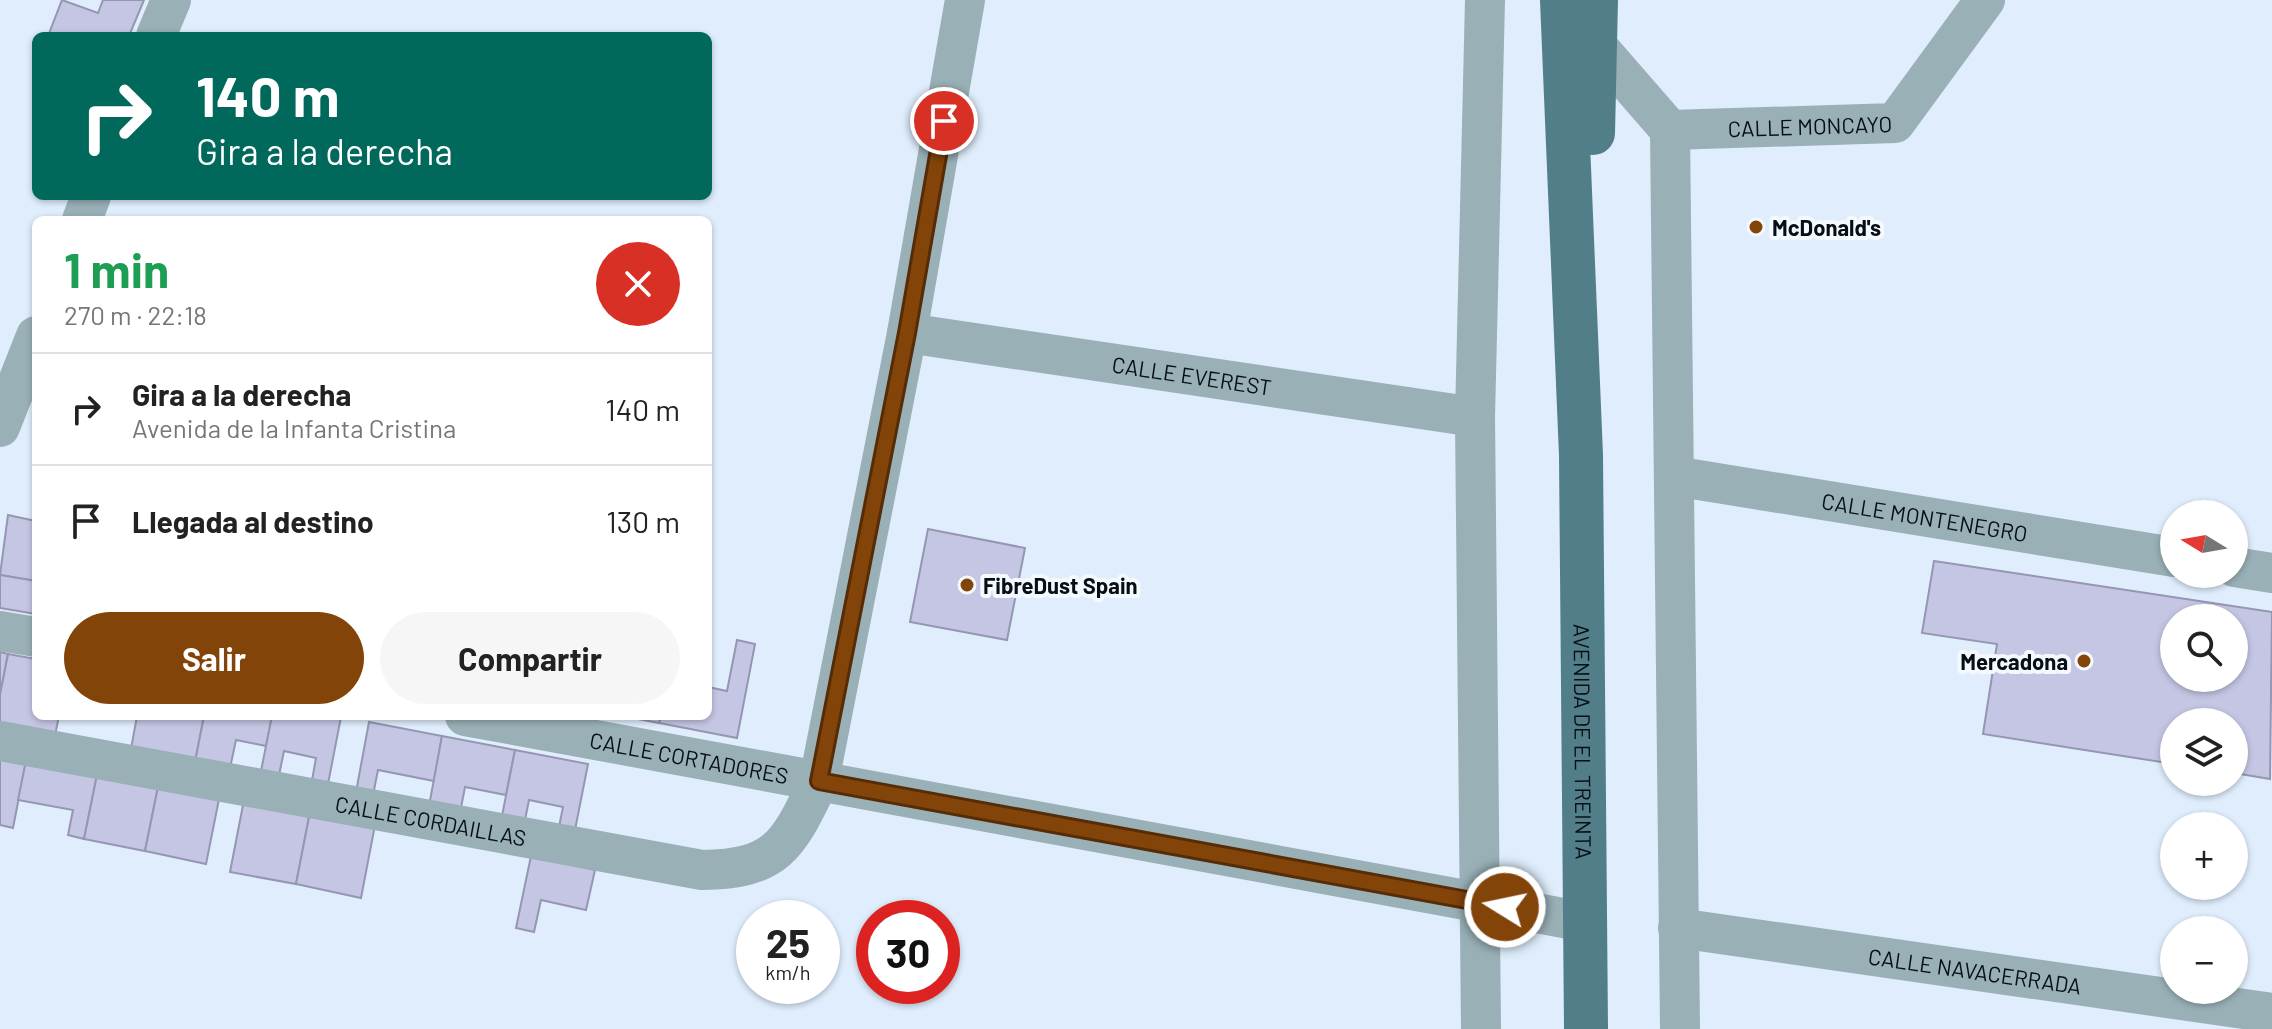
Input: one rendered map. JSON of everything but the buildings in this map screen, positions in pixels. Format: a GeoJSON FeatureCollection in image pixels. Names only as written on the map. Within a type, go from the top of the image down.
{"type":"FeatureCollection","features":[{"type":"Feature","properties":{"kind":"main road","name":"AVENIDA DE EL TREINTA"},"geometry":{"type":"LineString","coordinates":[[1562,0],[1581,455],[1586,1029]]}},
{"type":"Feature","properties":{"kind":"main road","name":"AVENIDA DE EL TREINTA"},"geometry":{"type":"LineString","coordinates":[[1581,455],[1596,0]]}},
{"type":"Feature","properties":{"kind":"street"},"geometry":{"type":"LineString","coordinates":[[158,32],[171,0]]}},
{"type":"Feature","properties":{"kind":"street","name":"CALLE CORDAILLAS"},"geometry":{"type":"LineString","coordinates":[[0,741],[702,870],[737,870],[772,855],[796,829],[819,781],[907,333],[965,0]]}},
{"type":"Feature","properties":{"kind":"street"},"geometry":{"type":"LineString","coordinates":[[1481,1029],[1475,417],[1485,0]]}},
{"type":"Feature","properties":{"kind":"street","name":"CALLE MONCAYO"},"geometry":{"type":"LineString","coordinates":[[1670,130],[1895,123],[1985,0]]}},
{"type":"Feature","properties":{"kind":"street"},"geometry":{"type":"LineString","coordinates":[[1596,45],[1670,130],[1680,1029]]}},
{"type":"Feature","properties":{"kind":"street","name":"CALLE EVEREST"},"geometry":{"type":"LineString","coordinates":[[907,333],[1475,417]]}},
{"type":"Feature","properties":{"kind":"street"},"geometry":{"type":"LineString","coordinates":[[0,427],[32,346]]}},
{"type":"Feature","properties":{"kind":"street","name":"CALLE MONTENEGRO"},"geometry":{"type":"LineString","coordinates":[[1674,476],[2160,555]]}},
{"type":"Feature","properties":{"kind":"street"},"geometry":{"type":"LineString","coordinates":[[2248,569],[2272,573]]}},
{"type":"Feature","properties":{"kind":"street"},"geometry":{"type":"LineString","coordinates":[[0,631],[32,636]]}},
{"type":"Feature","properties":{"kind":"street","name":"CALLE CORTADORES"},"geometry":{"type":"LineString","coordinates":[[487,720],[1585,922]]}},
{"type":"Feature","properties":{"kind":"street","name":"CALLE NAVACERRADA"},"geometry":{"type":"LineString","coordinates":[[1678,928],[2272,1013]]}},
{"type":"Feature","properties":{"kind":"place","name":"McDonald's"},"geometry":{"type":"Point","coordinates":[1756,227]}},
{"type":"Feature","properties":{"kind":"place","name":"FibreDust Spain"},"geometry":{"type":"Point","coordinates":[967,585]}},
{"type":"Feature","properties":{"kind":"place","name":"Mercadona"},"geometry":{"type":"Point","coordinates":[2084,661]}},
{"type":"Feature","properties":{"kind":"route"},"geometry":{"type":"LineString","coordinates":[[944,121],[907,333],[819,781],[1505,907]]}}]}
